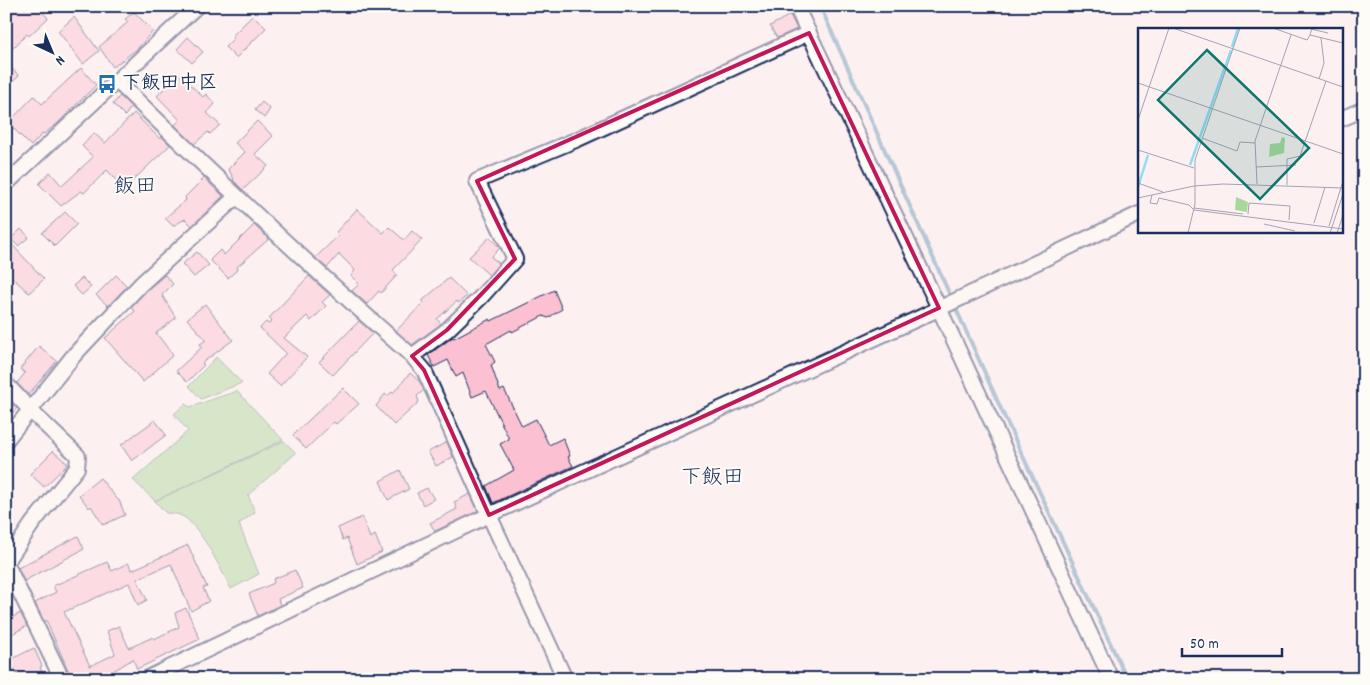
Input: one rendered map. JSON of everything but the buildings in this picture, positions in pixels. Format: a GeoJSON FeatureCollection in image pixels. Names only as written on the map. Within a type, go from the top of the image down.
{"type":"FeatureCollection","features":[{"type":"Feature","properties":{"kind":"street"},"geometry":{"type":"LineString","coordinates":[[6,184],[197,6]]}},
{"type":"Feature","properties":{"kind":"street"},"geometry":{"type":"LineString","coordinates":[[796,6],[941,307],[1111,679]]}},
{"type":"Feature","properties":{"kind":"street"},"geometry":{"type":"LineString","coordinates":[[412,356],[448,330],[514,259],[477,181],[578,139],[809,33]]}},
{"type":"Feature","properties":{"kind":"street"},"geometry":{"type":"LineString","coordinates":[[117,80],[236,197],[323,278],[412,356],[424,370],[565,679]]}},
{"type":"Feature","properties":{"kind":"street"},"geometry":{"type":"LineString","coordinates":[[1342,120],[1364,109]]}},
{"type":"Feature","properties":{"kind":"street"},"geometry":{"type":"LineString","coordinates":[[6,440],[75,354],[141,284],[236,197]]}},
{"type":"Feature","properties":{"kind":"street"},"geometry":{"type":"LineString","coordinates":[[146,679],[489,515],[1138,214]]}},
{"type":"Feature","properties":{"kind":"street"},"geometry":{"type":"LineString","coordinates":[[6,384],[30,411],[78,456],[77,468],[32,524],[6,564],[62,679]]}},
{"type":"Feature","properties":{"kind":"highlighted area"},"geometry":{"type":"Polygon","coordinates":[[[809,33],[939,308],[489,515],[424,370],[412,356],[447,330],[515,259],[477,181],[809,33]]]}},
{"type":"Feature","properties":{"kind":"green space"},"geometry":{"type":"Polygon","coordinates":[[[216,357],[242,383],[201,399],[189,386],[216,357]]]}},
{"type":"Feature","properties":{"kind":"green space"},"geometry":{"type":"Polygon","coordinates":[[[237,391],[283,440],[155,501],[133,480],[188,431],[174,414],[185,404],[190,407],[237,391]]]}},
{"type":"Feature","properties":{"kind":"green space"},"geometry":{"type":"Polygon","coordinates":[[[284,441],[296,453],[248,495],[255,512],[239,524],[259,574],[231,589],[198,531],[184,517],[166,513],[155,501],[284,441]]]}},
{"type":"Feature","properties":{"kind":"waterway"},"geometry":{"type":"LineString","coordinates":[[820,6],[1006,420],[1127,679]]}},
{"type":"Feature","properties":{"kind":"place","name":"下飯田中区"},"geometry":{"type":"Point","coordinates":[107,84]}},
{"type":"Feature","properties":{"kind":"district","name":"飯田"},"geometry":{"type":"Point","coordinates":[135,188]}},
{"type":"Feature","properties":{"kind":"district","name":"下飯田"},"geometry":{"type":"Point","coordinates":[712,479]}}]}
